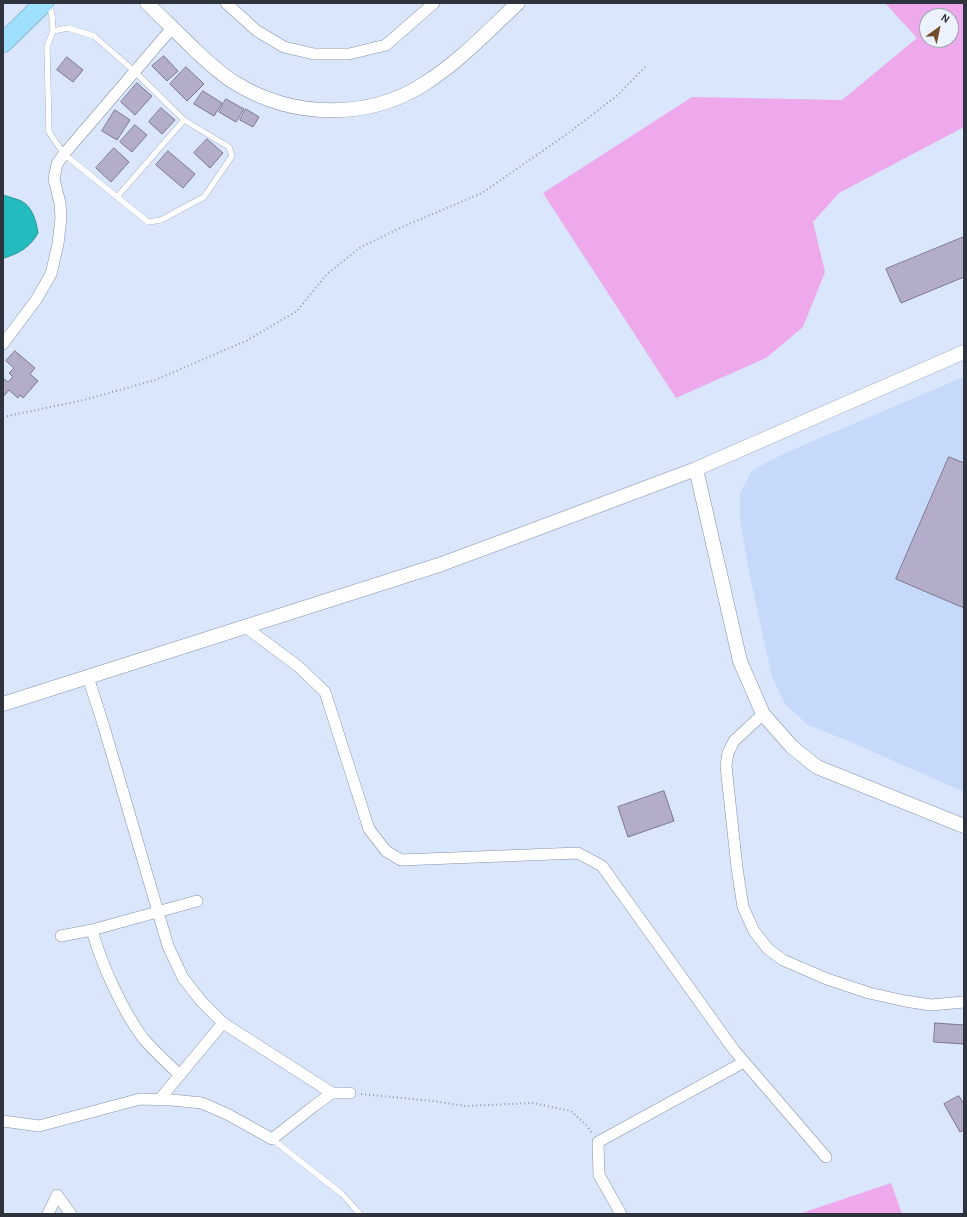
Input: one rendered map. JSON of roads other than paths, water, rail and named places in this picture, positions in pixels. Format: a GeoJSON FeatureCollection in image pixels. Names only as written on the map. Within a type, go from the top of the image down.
{"type":"FeatureCollection","features":[{"type":"Feature","properties":{"kind":"highway"},"geometry":{"type":"LineString","coordinates":[[3,43],[44,3]]}},
{"type":"Feature","properties":{"kind":"street"},"geometry":{"type":"LineString","coordinates":[[147,3],[215,69],[236,84],[258,96],[280,103],[314,110],[344,110],[374,106],[399,98],[424,84],[448,67],[518,3]]}},
{"type":"Feature","properties":{"kind":"street"},"geometry":{"type":"LineString","coordinates":[[226,3],[257,31],[284,47],[314,54],[349,54],[386,45],[434,3]]}},
{"type":"Feature","properties":{"kind":"street"},"geometry":{"type":"LineString","coordinates":[[3,344],[36,300],[51,274],[58,244],[61,218],[60,203],[54,179],[56,164],[172,28]]}},
{"type":"Feature","properties":{"kind":"street"},"geometry":{"type":"LineString","coordinates":[[3,704],[439,565],[696,468],[964,352]]}},
{"type":"Feature","properties":{"kind":"street"},"geometry":{"type":"LineString","coordinates":[[696,468],[740,661],[763,714],[792,747],[817,767],[964,826]]}},
{"type":"Feature","properties":{"kind":"street"},"geometry":{"type":"LineString","coordinates":[[244,626],[299,667],[325,692],[369,829],[386,851],[401,860],[578,853],[602,866],[734,1050],[826,1158]]}},
{"type":"Feature","properties":{"kind":"street"},"geometry":{"type":"LineString","coordinates":[[88,677],[168,946],[183,978],[201,1001],[223,1024],[332,1093],[350,1093]]}},
{"type":"Feature","properties":{"kind":"street"},"geometry":{"type":"LineString","coordinates":[[763,714],[734,741],[728,753],[726,766],[737,868],[744,907],[754,931],[768,948],[783,960],[827,979],[870,993],[905,1001],[931,1005],[964,1002]]}},
{"type":"Feature","properties":{"kind":"street"},"geometry":{"type":"LineString","coordinates":[[61,936],[92,930],[197,901]]}},
{"type":"Feature","properties":{"kind":"street"},"geometry":{"type":"LineString","coordinates":[[92,930],[96,946],[111,982],[129,1015],[143,1037],[180,1075]]}},
{"type":"Feature","properties":{"kind":"street"},"geometry":{"type":"LineString","coordinates":[[159,1100],[223,1024]]}},
{"type":"Feature","properties":{"kind":"street"},"geometry":{"type":"LineString","coordinates":[[621,1214],[599,1176],[598,1142],[744,1062]]}},
{"type":"Feature","properties":{"kind":"street"},"geometry":{"type":"LineString","coordinates":[[3,1121],[39,1126],[140,1099],[172,1100],[202,1104],[229,1115],[272,1139],[332,1093]]}},
{"type":"Feature","properties":{"kind":"street"},"geometry":{"type":"LineString","coordinates":[[48,1214],[57,1195],[71,1214]]}},
{"type":"Feature","properties":{"kind":"lane"},"geometry":{"type":"LineString","coordinates":[[48,3],[52,16],[53,31],[47,47],[49,132],[64,154],[148,222],[161,220],[204,197],[232,156],[229,146],[184,120],[134,71],[94,36],[68,28],[53,31]]}},
{"type":"Feature","properties":{"kind":"lane"},"geometry":{"type":"LineString","coordinates":[[117,198],[184,120]]}},
{"type":"Feature","properties":{"kind":"lane"},"geometry":{"type":"LineString","coordinates":[[272,1139],[342,1194],[360,1214]]}}]}
